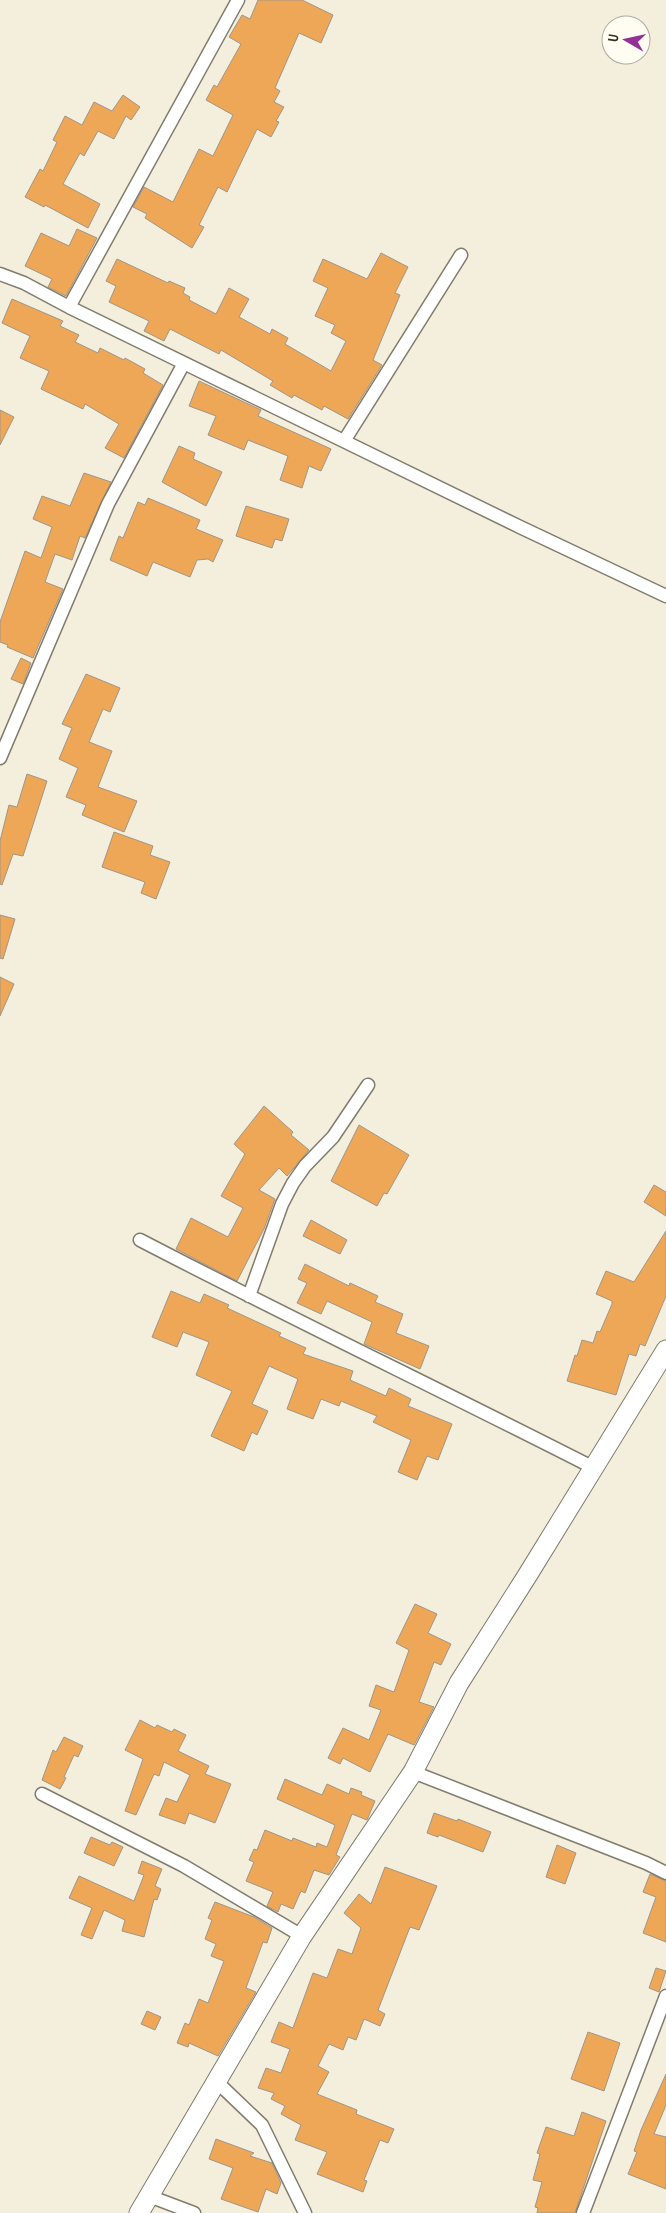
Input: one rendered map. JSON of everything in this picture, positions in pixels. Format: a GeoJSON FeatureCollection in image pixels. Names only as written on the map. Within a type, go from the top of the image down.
{"type":"FeatureCollection","features":[{"type":"Feature","properties":{"kind":"main road"},"geometry":{"type":"LineString","coordinates":[[139,2213],[302,1936],[413,1772],[459,1683],[666,1350]]}},
{"type":"Feature","properties":{"kind":"street"},"geometry":{"type":"LineString","coordinates":[[69,307],[238,0]]}},
{"type":"Feature","properties":{"kind":"street"},"geometry":{"type":"LineString","coordinates":[[344,441],[461,255]]}},
{"type":"Feature","properties":{"kind":"street"},"geometry":{"type":"LineString","coordinates":[[0,274],[24,283],[69,307],[520,528],[666,596]]}},
{"type":"Feature","properties":{"kind":"street"},"geometry":{"type":"LineString","coordinates":[[0,758],[108,504],[184,363]]}},
{"type":"Feature","properties":{"kind":"street"},"geometry":{"type":"LineString","coordinates":[[248,1296],[282,1204],[293,1183],[305,1166],[333,1137],[368,1085]]}},
{"type":"Feature","properties":{"kind":"street"},"geometry":{"type":"LineString","coordinates":[[140,1240],[248,1296],[386,1362],[594,1468]]}},
{"type":"Feature","properties":{"kind":"street"},"geometry":{"type":"LineString","coordinates":[[413,1772],[646,1863],[666,1873]]}},
{"type":"Feature","properties":{"kind":"street"},"geometry":{"type":"LineString","coordinates":[[42,1794],[184,1866],[302,1936]]}},
{"type":"Feature","properties":{"kind":"street"},"geometry":{"type":"LineString","coordinates":[[583,2213],[666,1996]]}},
{"type":"Feature","properties":{"kind":"street"},"geometry":{"type":"LineString","coordinates":[[217,2082],[262,2125],[305,2213]]}},
{"type":"Feature","properties":{"kind":"street"},"geometry":{"type":"LineString","coordinates":[[149,2196],[194,2213]]}},
{"type":"Feature","properties":{"kind":"building"},"geometry":{"type":"Polygon","coordinates":[[[258,0],[302,0],[333,15],[321,43],[299,33],[275,88],[280,91],[274,102],[284,107],[276,121],[279,122],[271,137],[257,129],[227,192],[218,187],[199,225],[204,227],[192,248],[145,218],[147,214],[133,207],[144,187],[173,202],[199,149],[213,156],[233,115],[206,100],[214,85],[217,87],[241,44],[229,37],[242,15],[250,19],[258,0]]]}},
{"type":"Feature","properties":{"kind":"building"},"geometry":{"type":"Polygon","coordinates":[[[123,95],[140,107],[131,120],[126,116],[114,139],[98,131],[84,156],[80,153],[63,184],[100,204],[88,228],[45,205],[44,207],[25,197],[40,169],[43,171],[57,142],[53,140],[65,116],[82,125],[94,102],[112,111],[123,95]]]}},
{"type":"Feature","properties":{"kind":"building"},"geometry":{"type":"Polygon","coordinates":[[[77,229],[97,238],[66,296],[48,287],[52,279],[25,266],[41,233],[69,246],[77,229]]]}},
{"type":"Feature","properties":{"kind":"building"},"geometry":{"type":"Polygon","coordinates":[[[381,253],[408,267],[395,293],[400,295],[373,360],[382,365],[348,419],[324,406],[322,410],[294,395],[292,398],[270,385],[273,381],[221,350],[219,354],[170,329],[164,341],[144,331],[149,321],[109,302],[116,286],[106,281],[117,259],[168,283],[169,281],[185,288],[183,293],[190,297],[189,300],[216,314],[229,288],[249,299],[239,317],[270,334],[272,329],[288,338],[285,344],[331,371],[346,341],[331,333],[335,325],[315,316],[328,288],[313,281],[323,259],[367,279],[381,253]]]}},
{"type":"Feature","properties":{"kind":"building"},"geometry":{"type":"Polygon","coordinates":[[[12,299],[63,321],[60,326],[79,335],[75,342],[98,353],[100,348],[124,360],[125,358],[145,369],[143,373],[163,385],[124,458],[105,448],[119,424],[85,404],[83,409],[41,389],[49,371],[20,358],[30,336],[2,323],[12,299]]]}},
{"type":"Feature","properties":{"kind":"building"},"geometry":{"type":"Polygon","coordinates":[[[199,381],[261,410],[258,416],[331,449],[321,471],[309,466],[302,488],[280,480],[288,456],[248,440],[244,450],[208,435],[216,416],[189,406],[199,381]]]}},
{"type":"Feature","properties":{"kind":"building"},"geometry":{"type":"Polygon","coordinates":[[[0,410],[14,417],[0,445],[0,410]]]}},
{"type":"Feature","properties":{"kind":"building"},"geometry":{"type":"Polygon","coordinates":[[[179,446],[195,453],[193,459],[222,472],[206,506],[162,482],[179,446]]]}},
{"type":"Feature","properties":{"kind":"building"},"geometry":{"type":"Polygon","coordinates":[[[84,473],[111,482],[85,538],[80,536],[72,560],[55,554],[45,582],[63,589],[33,658],[0,642],[0,622],[25,551],[41,558],[52,527],[33,519],[42,496],[70,506],[84,473]]]}},
{"type":"Feature","properties":{"kind":"building"},"geometry":{"type":"Polygon","coordinates":[[[148,498],[200,520],[196,529],[223,540],[213,562],[208,559],[197,560],[190,577],[153,562],[147,576],[110,560],[119,536],[123,538],[138,502],[145,505],[148,498]]]}},
{"type":"Feature","properties":{"kind":"building"},"geometry":{"type":"Polygon","coordinates":[[[246,506],[289,519],[282,541],[275,539],[272,548],[236,536],[246,506]]]}},
{"type":"Feature","properties":{"kind":"building"},"geometry":{"type":"Polygon","coordinates":[[[21,658],[31,663],[23,684],[11,679],[21,658]]]}},
{"type":"Feature","properties":{"kind":"building"},"geometry":{"type":"Polygon","coordinates":[[[86,674],[120,688],[110,712],[103,709],[89,742],[112,751],[98,787],[137,801],[124,832],[82,815],[86,805],[66,797],[78,768],[59,759],[72,728],[62,724],[86,674]]]}},
{"type":"Feature","properties":{"kind":"building"},"geometry":{"type":"Polygon","coordinates":[[[27,774],[47,781],[23,856],[13,854],[2,885],[0,884],[0,841],[9,805],[17,807],[27,774]]]}},
{"type":"Feature","properties":{"kind":"building"},"geometry":{"type":"Polygon","coordinates":[[[114,832],[153,846],[150,855],[170,862],[156,899],[141,893],[145,882],[102,867],[114,832]]]}},
{"type":"Feature","properties":{"kind":"building"},"geometry":{"type":"Polygon","coordinates":[[[0,915],[15,919],[3,959],[0,958],[0,915]]]}},
{"type":"Feature","properties":{"kind":"building"},"geometry":{"type":"Polygon","coordinates":[[[0,977],[14,984],[0,1016],[0,977]]]}},
{"type":"Feature","properties":{"kind":"building"},"geometry":{"type":"Polygon","coordinates":[[[264,1106],[293,1132],[291,1135],[309,1150],[287,1176],[279,1168],[259,1190],[275,1199],[264,1229],[237,1281],[176,1249],[191,1218],[228,1237],[243,1208],[221,1196],[245,1154],[234,1144],[264,1106]]]}},
{"type":"Feature","properties":{"kind":"building"},"geometry":{"type":"Polygon","coordinates":[[[359,1125],[409,1155],[387,1194],[384,1193],[377,1206],[331,1181],[359,1125]]]}},
{"type":"Feature","properties":{"kind":"building"},"geometry":{"type":"Polygon","coordinates":[[[654,1185],[666,1192],[666,1216],[644,1202],[654,1185]]]}},
{"type":"Feature","properties":{"kind":"building"},"geometry":{"type":"Polygon","coordinates":[[[311,1220],[347,1240],[340,1254],[303,1236],[311,1220]]]}},
{"type":"Feature","properties":{"kind":"building"},"geometry":{"type":"Polygon","coordinates":[[[666,1231],[666,1296],[645,1346],[640,1344],[636,1356],[629,1354],[616,1395],[567,1381],[582,1340],[593,1343],[597,1331],[600,1332],[612,1304],[612,1301],[596,1294],[606,1271],[634,1282],[666,1231]]]}},
{"type":"Feature","properties":{"kind":"building"},"geometry":{"type":"Polygon","coordinates":[[[305,1264],[349,1286],[350,1283],[378,1296],[375,1302],[403,1314],[396,1333],[429,1346],[420,1369],[364,1344],[372,1322],[327,1301],[321,1314],[297,1303],[307,1283],[298,1279],[305,1264]]]}},
{"type":"Feature","properties":{"kind":"building"},"geometry":{"type":"Polygon","coordinates":[[[171,1291],[200,1303],[204,1294],[229,1305],[227,1308],[281,1333],[279,1336],[306,1348],[303,1354],[353,1371],[350,1380],[386,1396],[389,1388],[411,1399],[408,1406],[452,1424],[438,1460],[427,1456],[417,1480],[398,1472],[411,1440],[373,1422],[377,1416],[341,1401],[339,1406],[321,1399],[313,1419],[287,1409],[298,1379],[269,1366],[252,1404],[268,1411],[257,1435],[252,1432],[244,1451],[211,1436],[232,1391],[196,1375],[209,1342],[183,1332],[177,1347],[152,1337],[171,1291]]]}},
{"type":"Feature","properties":{"kind":"building"},"geometry":{"type":"Polygon","coordinates":[[[415,1604],[437,1614],[428,1633],[451,1644],[441,1665],[434,1662],[419,1702],[434,1707],[414,1745],[388,1734],[370,1772],[343,1758],[340,1764],[328,1758],[343,1728],[369,1740],[381,1710],[369,1706],[376,1685],[394,1692],[409,1650],[396,1643],[415,1604]]]}},
{"type":"Feature","properties":{"kind":"building"},"geometry":{"type":"Polygon","coordinates":[[[140,1720],[155,1728],[157,1725],[172,1732],[174,1729],[186,1735],[178,1751],[209,1766],[205,1774],[231,1784],[215,1823],[189,1813],[185,1824],[159,1815],[166,1798],[177,1802],[190,1775],[164,1762],[159,1776],[154,1774],[136,1815],[125,1811],[143,1759],[125,1750],[140,1720]]]}},
{"type":"Feature","properties":{"kind":"building"},"geometry":{"type":"Polygon","coordinates":[[[64,1737],[83,1746],[78,1757],[74,1755],[60,1789],[42,1780],[53,1750],[56,1752],[64,1737]]]}},
{"type":"Feature","properties":{"kind":"building"},"geometry":{"type":"Polygon","coordinates":[[[285,1779],[322,1795],[327,1784],[349,1794],[351,1788],[362,1792],[361,1795],[375,1801],[367,1820],[352,1814],[336,1855],[340,1857],[329,1875],[314,1870],[305,1893],[301,1891],[293,1909],[281,1904],[278,1912],[267,1906],[273,1892],[246,1881],[254,1862],[249,1860],[254,1849],[257,1850],[265,1830],[292,1841],[293,1838],[316,1847],[317,1843],[327,1847],[335,1825],[277,1799],[285,1779]]]}},
{"type":"Feature","properties":{"kind":"building"},"geometry":{"type":"Polygon","coordinates":[[[434,1813],[457,1821],[458,1819],[491,1832],[483,1852],[439,1835],[438,1837],[427,1833],[434,1813]]]}},
{"type":"Feature","properties":{"kind":"building"},"geometry":{"type":"Polygon","coordinates":[[[91,1837],[110,1845],[112,1842],[123,1847],[114,1866],[84,1853],[91,1837]]]}},
{"type":"Feature","properties":{"kind":"building"},"geometry":{"type":"Polygon","coordinates":[[[557,1845],[576,1853],[565,1884],[546,1877],[557,1845]]]}},
{"type":"Feature","properties":{"kind":"building"},"geometry":{"type":"Polygon","coordinates":[[[142,1861],[162,1869],[155,1886],[161,1889],[157,1900],[154,1899],[144,1937],[122,1931],[125,1920],[104,1910],[92,1939],[81,1935],[92,1908],[69,1898],[79,1876],[134,1901],[144,1875],[138,1873],[142,1861]]]}},
{"type":"Feature","properties":{"kind":"building"},"geometry":{"type":"Polygon","coordinates":[[[385,1867],[437,1886],[419,1930],[410,1927],[378,2010],[385,2014],[380,2026],[364,2019],[356,2040],[348,2037],[343,2050],[329,2044],[318,2066],[329,2072],[317,2094],[357,2110],[356,2114],[394,2129],[388,2143],[380,2140],[364,2180],[367,2181],[363,2192],[317,2174],[327,2152],[295,2140],[301,2125],[281,2114],[285,2106],[271,2099],[274,2093],[258,2088],[266,2068],[281,2073],[290,2049],[271,2042],[279,2022],[293,2028],[313,1973],[327,1978],[338,1949],[352,1954],[361,1928],[344,1913],[359,1894],[371,1904],[385,1867]]]}},
{"type":"Feature","properties":{"kind":"building"},"geometry":{"type":"Polygon","coordinates":[[[650,1874],[666,1881],[666,1942],[643,1933],[656,1897],[643,1892],[650,1874]]]}},
{"type":"Feature","properties":{"kind":"building"},"geometry":{"type":"Polygon","coordinates":[[[215,1902],[254,1917],[272,1928],[267,1943],[263,1942],[246,1988],[256,1992],[218,2056],[189,2043],[188,2047],[177,2043],[185,2023],[189,2025],[199,1999],[208,2003],[224,1961],[211,1956],[216,1944],[205,1939],[212,1920],[208,1918],[215,1902]]]}},
{"type":"Feature","properties":{"kind":"building"},"geometry":{"type":"Polygon","coordinates":[[[656,1968],[666,1971],[659,1992],[649,1988],[656,1968]]]}},
{"type":"Feature","properties":{"kind":"building"},"geometry":{"type":"Polygon","coordinates":[[[147,2011],[161,2017],[155,2030],[141,2024],[147,2011]]]}},
{"type":"Feature","properties":{"kind":"building"},"geometry":{"type":"Polygon","coordinates":[[[588,2032],[620,2043],[604,2091],[571,2079],[588,2032]]]}},
{"type":"Feature","properties":{"kind":"building"},"geometry":{"type":"Polygon","coordinates":[[[666,2074],[666,2105],[654,2134],[666,2137],[666,2189],[628,2174],[637,2152],[634,2151],[641,2130],[666,2074]]]}},
{"type":"Feature","properties":{"kind":"building"},"geometry":{"type":"Polygon","coordinates":[[[582,2112],[606,2121],[575,2213],[537,2213],[538,2208],[535,2207],[542,2182],[533,2180],[540,2154],[537,2153],[546,2127],[574,2136],[582,2112]]]}},
{"type":"Feature","properties":{"kind":"building"},"geometry":{"type":"Polygon","coordinates":[[[216,2139],[254,2153],[250,2156],[272,2163],[281,2183],[277,2194],[266,2189],[258,2212],[221,2199],[233,2168],[209,2159],[216,2139]]]}}]}
